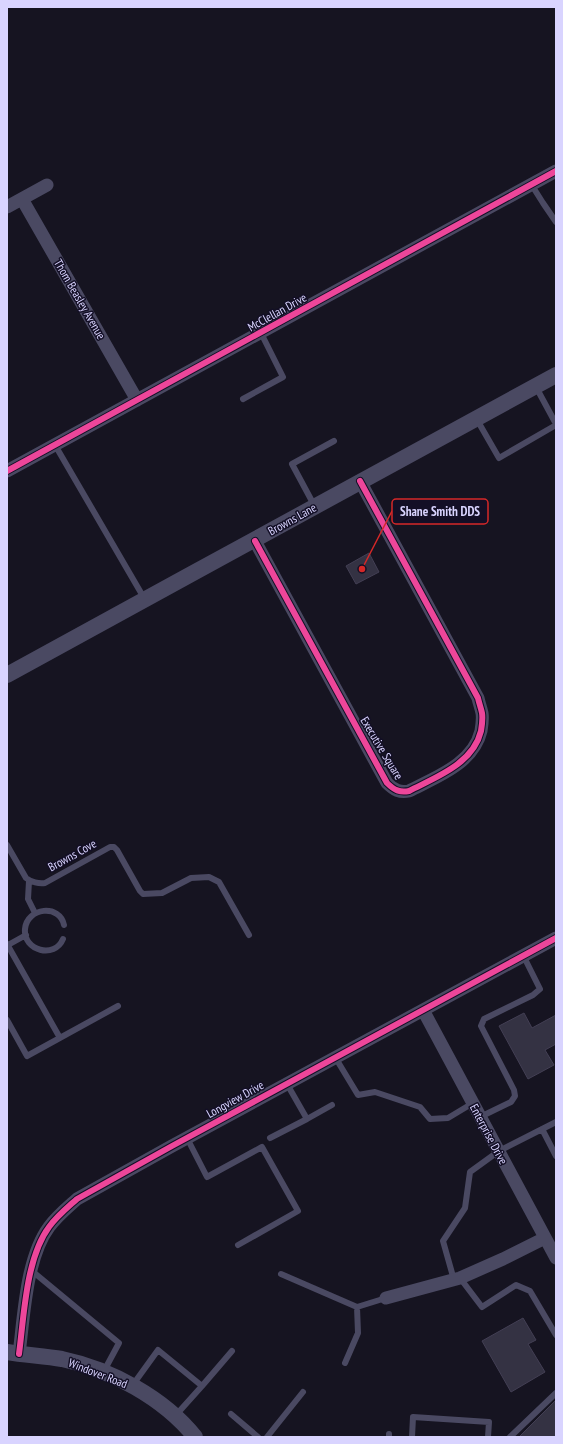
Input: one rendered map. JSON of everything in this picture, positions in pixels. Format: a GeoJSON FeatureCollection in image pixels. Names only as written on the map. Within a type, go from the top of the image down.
{"type":"FeatureCollection","features":[{"type":"Feature","properties":{"kind":"street","name":"McClellan Drive"},"geometry":{"type":"LineString","coordinates":[[7,471],[556,171]]}},
{"type":"Feature","properties":{"kind":"street"},"geometry":{"type":"LineString","coordinates":[[7,207],[47,185]]}},
{"type":"Feature","properties":{"kind":"street","name":"Thom Beasley Avenue"},"geometry":{"type":"LineString","coordinates":[[22,199],[137,400]]}},
{"type":"Feature","properties":{"kind":"street","name":"Browns Lane"},"geometry":{"type":"LineString","coordinates":[[7,675],[556,375]]}},
{"type":"Feature","properties":{"kind":"street","name":"Executive Square"},"geometry":{"type":"LineString","coordinates":[[255,540],[387,783],[397,791],[409,791],[457,765],[470,754],[479,737],[482,724],[482,714],[478,698],[360,481]]}},
{"type":"Feature","properties":{"kind":"street","name":"Longview Drive"},"geometry":{"type":"LineString","coordinates":[[13,1353],[30,1270],[41,1240],[49,1227],[67,1206],[187,1138],[556,938]]}},
{"type":"Feature","properties":{"kind":"street","name":"Enterprise Drive"},"geometry":{"type":"LineString","coordinates":[[423,1010],[556,1258]]}},
{"type":"Feature","properties":{"kind":"street"},"geometry":{"type":"LineString","coordinates":[[386,1298],[457,1279],[503,1259],[545,1238]]}},
{"type":"Feature","properties":{"kind":"street","name":"Windover Road"},"geometry":{"type":"LineString","coordinates":[[13,1353],[60,1359],[104,1372],[132,1386],[175,1416],[195,1437]]}},
{"type":"Feature","properties":{"kind":"lane"},"geometry":{"type":"LineString","coordinates":[[531,184],[556,222]]}},
{"type":"Feature","properties":{"kind":"lane"},"geometry":{"type":"LineString","coordinates":[[243,399],[283,377],[260,333]]}},
{"type":"Feature","properties":{"kind":"lane"},"geometry":{"type":"LineString","coordinates":[[476,418],[499,458],[556,424],[535,386]]}},
{"type":"Feature","properties":{"kind":"lane"},"geometry":{"type":"LineString","coordinates":[[315,506],[292,464],[334,441]]}},
{"type":"Feature","properties":{"kind":"lane"},"geometry":{"type":"LineString","coordinates":[[55,445],[145,600]]}},
{"type":"Feature","properties":{"kind":"lane"},"geometry":{"type":"LineString","coordinates":[[7,845],[29,881],[28,899],[35,913]]}},
{"type":"Feature","properties":{"kind":"lane","name":"Browns Cove"},"geometry":{"type":"LineString","coordinates":[[29,881],[41,883],[45,882],[110,847],[114,847],[143,894],[162,893],[191,878],[210,877],[219,882],[249,935]]}},
{"type":"Feature","properties":{"kind":"lane"},"geometry":{"type":"LineString","coordinates":[[64,925],[60,916],[54,912],[48,910],[41,911],[35,913],[27,922],[26,935],[33,946],[45,951],[52,950],[57,947],[64,938]]}},
{"type":"Feature","properties":{"kind":"lane"},"geometry":{"type":"LineString","coordinates":[[26,935],[7,945],[60,1038]]}},
{"type":"Feature","properties":{"kind":"lane"},"geometry":{"type":"LineString","coordinates":[[480,1117],[511,1102],[515,1096],[514,1090],[481,1026],[484,1019],[533,995],[540,989],[523,955]]}},
{"type":"Feature","properties":{"kind":"lane"},"geometry":{"type":"LineString","coordinates":[[7,1020],[27,1056],[118,1006]]}},
{"type":"Feature","properties":{"kind":"lane"},"geometry":{"type":"LineString","coordinates":[[335,1057],[358,1094],[375,1092],[420,1107],[430,1119],[448,1118],[473,1103]]}},
{"type":"Feature","properties":{"kind":"lane"},"geometry":{"type":"LineString","coordinates":[[287,1084],[307,1119]]}},
{"type":"Feature","properties":{"kind":"lane"},"geometry":{"type":"LineString","coordinates":[[270,1138],[332,1105]]}},
{"type":"Feature","properties":{"kind":"lane"},"geometry":{"type":"LineString","coordinates":[[556,1122],[499,1152],[470,1172],[465,1208],[443,1241],[457,1279],[482,1307],[516,1285],[530,1292],[556,1335]]}},
{"type":"Feature","properties":{"kind":"lane"},"geometry":{"type":"LineString","coordinates":[[542,1129],[556,1156]]}},
{"type":"Feature","properties":{"kind":"lane"},"geometry":{"type":"LineString","coordinates":[[187,1138],[207,1177],[262,1147],[298,1211],[238,1245]]}},
{"type":"Feature","properties":{"kind":"lane"},"geometry":{"type":"LineString","coordinates":[[30,1270],[119,1343],[104,1372]]}},
{"type":"Feature","properties":{"kind":"lane"},"geometry":{"type":"LineString","coordinates":[[281,1274],[357,1307],[386,1298]]}},
{"type":"Feature","properties":{"kind":"lane"},"geometry":{"type":"LineString","coordinates":[[345,1363],[358,1333],[357,1307]]}},
{"type":"Feature","properties":{"kind":"lane"},"geometry":{"type":"LineString","coordinates":[[132,1386],[158,1350],[202,1386]]}},
{"type":"Feature","properties":{"kind":"lane"},"geometry":{"type":"LineString","coordinates":[[175,1416],[232,1351]]}},
{"type":"Feature","properties":{"kind":"lane"},"geometry":{"type":"LineString","coordinates":[[267,1437],[304,1392]]}},
{"type":"Feature","properties":{"kind":"lane"},"geometry":{"type":"LineString","coordinates":[[510,1437],[556,1393]]}},
{"type":"Feature","properties":{"kind":"lane"},"geometry":{"type":"LineString","coordinates":[[231,1414],[258,1437]]}},
{"type":"Feature","properties":{"kind":"lane"},"geometry":{"type":"LineString","coordinates":[[412,1437],[413,1417],[489,1422],[488,1437]]}},
{"type":"Feature","properties":{"kind":"building"},"geometry":{"type":"Polygon","coordinates":[[[369,553],[379,572],[356,584],[346,566],[369,553]]]}},
{"type":"Feature","properties":{"kind":"building"},"geometry":{"type":"Polygon","coordinates":[[[524,1013],[532,1028],[556,1015],[556,1044],[545,1050],[554,1065],[528,1079],[499,1026],[524,1013]]]}},
{"type":"Feature","properties":{"kind":"building"},"geometry":{"type":"Polygon","coordinates":[[[523,1318],[536,1340],[528,1344],[545,1372],[511,1392],[482,1341],[523,1318]]]}},
{"type":"Feature","properties":{"kind":"building"},"geometry":{"type":"Polygon","coordinates":[[[556,1400],[556,1437],[519,1437],[556,1400]]]}},
{"type":"Feature","properties":{"kind":"cycle path"},"geometry":{"type":"LineString","coordinates":[[7,471],[556,171]]}},
{"type":"Feature","properties":{"kind":"cycle path"},"geometry":{"type":"LineString","coordinates":[[255,541],[387,783],[397,790],[406,792],[442,775],[462,761],[477,742],[481,731],[482,720],[482,713],[478,698],[360,481]]}},
{"type":"Feature","properties":{"kind":"cycle path"},"geometry":{"type":"LineString","coordinates":[[19,1354],[27,1288],[35,1255],[41,1240],[49,1227],[77,1199],[556,938]]}},
{"type":"Feature","properties":{"kind":"place","name":"Shane Smith DDS"},"geometry":{"type":"Point","coordinates":[362,569]}}]}
